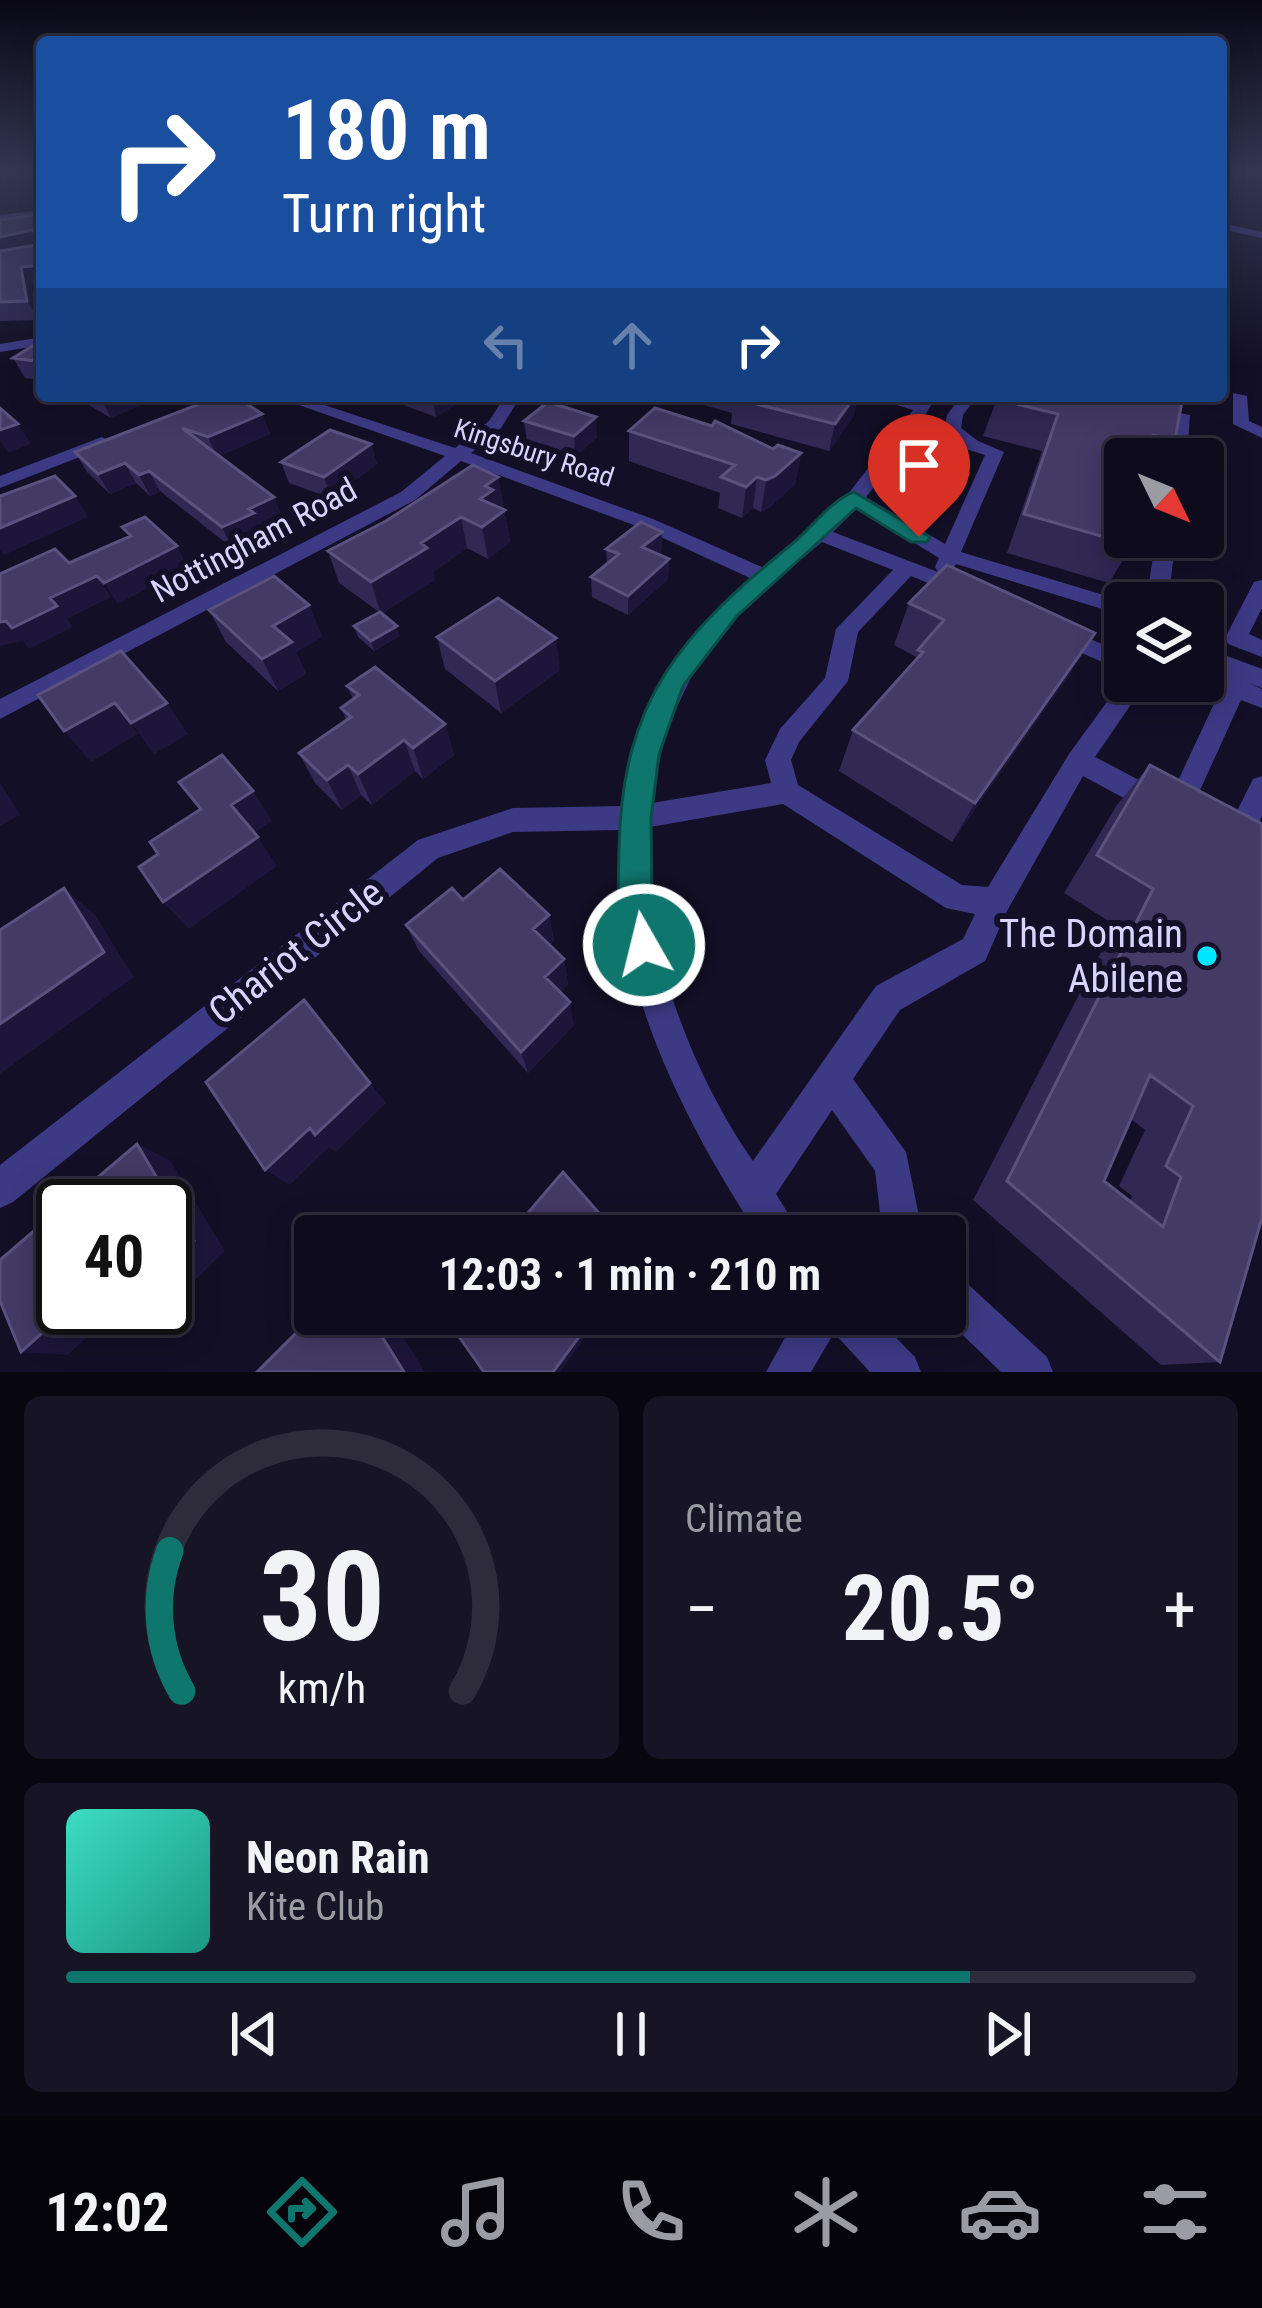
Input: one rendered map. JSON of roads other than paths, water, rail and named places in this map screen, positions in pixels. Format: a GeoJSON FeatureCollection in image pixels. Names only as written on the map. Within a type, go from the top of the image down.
{"type":"FeatureCollection","features":[{"type":"Feature","properties":{"kind":"street"},"geometry":{"type":"LineString","coordinates":[[0,348],[36,342]]}},
{"type":"Feature","properties":{"kind":"street"},"geometry":{"type":"LineString","coordinates":[[1230,394],[1262,401]]}},
{"type":"Feature","properties":{"kind":"street"},"geometry":{"type":"LineString","coordinates":[[1230,394],[1240,424],[1262,433]]}},
{"type":"Feature","properties":{"kind":"street","name":"Kingsbury Road"},"geometry":{"type":"LineString","coordinates":[[299,402],[520,472],[634,515],[764,576]]}},
{"type":"Feature","properties":{"kind":"street","name":"Nottingham Road"},"geometry":{"type":"LineString","coordinates":[[0,710],[392,505],[496,424],[509,402]]}},
{"type":"Feature","properties":{"kind":"street"},"geometry":{"type":"LineString","coordinates":[[766,1215],[712,1127],[661,1019],[635,908],[635,818],[644,754],[671,682],[728,610],[854,498],[926,402]]}},
{"type":"Feature","properties":{"kind":"street"},"geometry":{"type":"LineString","coordinates":[[945,567],[995,452],[972,445],[952,429],[965,402]]}},
{"type":"Feature","properties":{"kind":"street"},"geometry":{"type":"LineString","coordinates":[[1125,406],[1184,419],[1181,438]]}},
{"type":"Feature","properties":{"kind":"street"},"geometry":{"type":"LineString","coordinates":[[0,482],[111,439]]}},
{"type":"Feature","properties":{"kind":"street"},"geometry":{"type":"LineString","coordinates":[[854,498],[981,597]]}},
{"type":"Feature","properties":{"kind":"street"},"geometry":{"type":"LineString","coordinates":[[820,533],[908,567],[945,567],[1104,604]]}},
{"type":"Feature","properties":{"kind":"street"},"geometry":{"type":"LineString","coordinates":[[736,801],[778,760],[788,736],[836,681],[847,629],[908,567]]}},
{"type":"Feature","properties":{"kind":"street"},"geometry":{"type":"LineString","coordinates":[[1262,587],[1237,638],[1262,649]]}},
{"type":"Feature","properties":{"kind":"street"},"geometry":{"type":"LineString","coordinates":[[1043,626],[1104,654]]}},
{"type":"Feature","properties":{"kind":"street"},"geometry":{"type":"LineString","coordinates":[[1224,669],[1262,699]]}},
{"type":"Feature","properties":{"kind":"street"},"geometry":{"type":"LineString","coordinates":[[1224,676],[1262,679]]}},
{"type":"Feature","properties":{"kind":"street"},"geometry":{"type":"LineString","coordinates":[[1206,828],[1237,678]]}},
{"type":"Feature","properties":{"kind":"street"},"geometry":{"type":"LineString","coordinates":[[752,1196],[888,998],[974,950],[996,902],[1078,760],[1120,702]]}},
{"type":"Feature","properties":{"kind":"street"},"geometry":{"type":"LineString","coordinates":[[778,760],[786,792],[956,898],[996,902]]}},
{"type":"Feature","properties":{"kind":"street"},"geometry":{"type":"LineString","coordinates":[[1078,760],[1262,858]]}},
{"type":"Feature","properties":{"kind":"street"},"geometry":{"type":"LineString","coordinates":[[1206,828],[1262,787]]}},
{"type":"Feature","properties":{"kind":"street","name":"Chariot Circle"},"geometry":{"type":"LineString","coordinates":[[0,1189],[428,849],[514,820],[635,818],[786,792]]}},
{"type":"Feature","properties":{"kind":"street"},"geometry":{"type":"LineString","coordinates":[[832,1079],[892,1165],[900,1215]]}},
{"type":"Feature","properties":{"kind":"street"},"geometry":{"type":"LineString","coordinates":[[966,1310],[1032,1372]]}},
{"type":"Feature","properties":{"kind":"street"},"geometry":{"type":"LineString","coordinates":[[787,1372],[809,1335]]}},
{"type":"Feature","properties":{"kind":"street"},"geometry":{"type":"LineString","coordinates":[[864,1335],[900,1372]]}},
{"type":"Feature","properties":{"kind":"place","name":"The Domain Abilene"},"geometry":{"type":"Point","coordinates":[1207,956]}}]}
